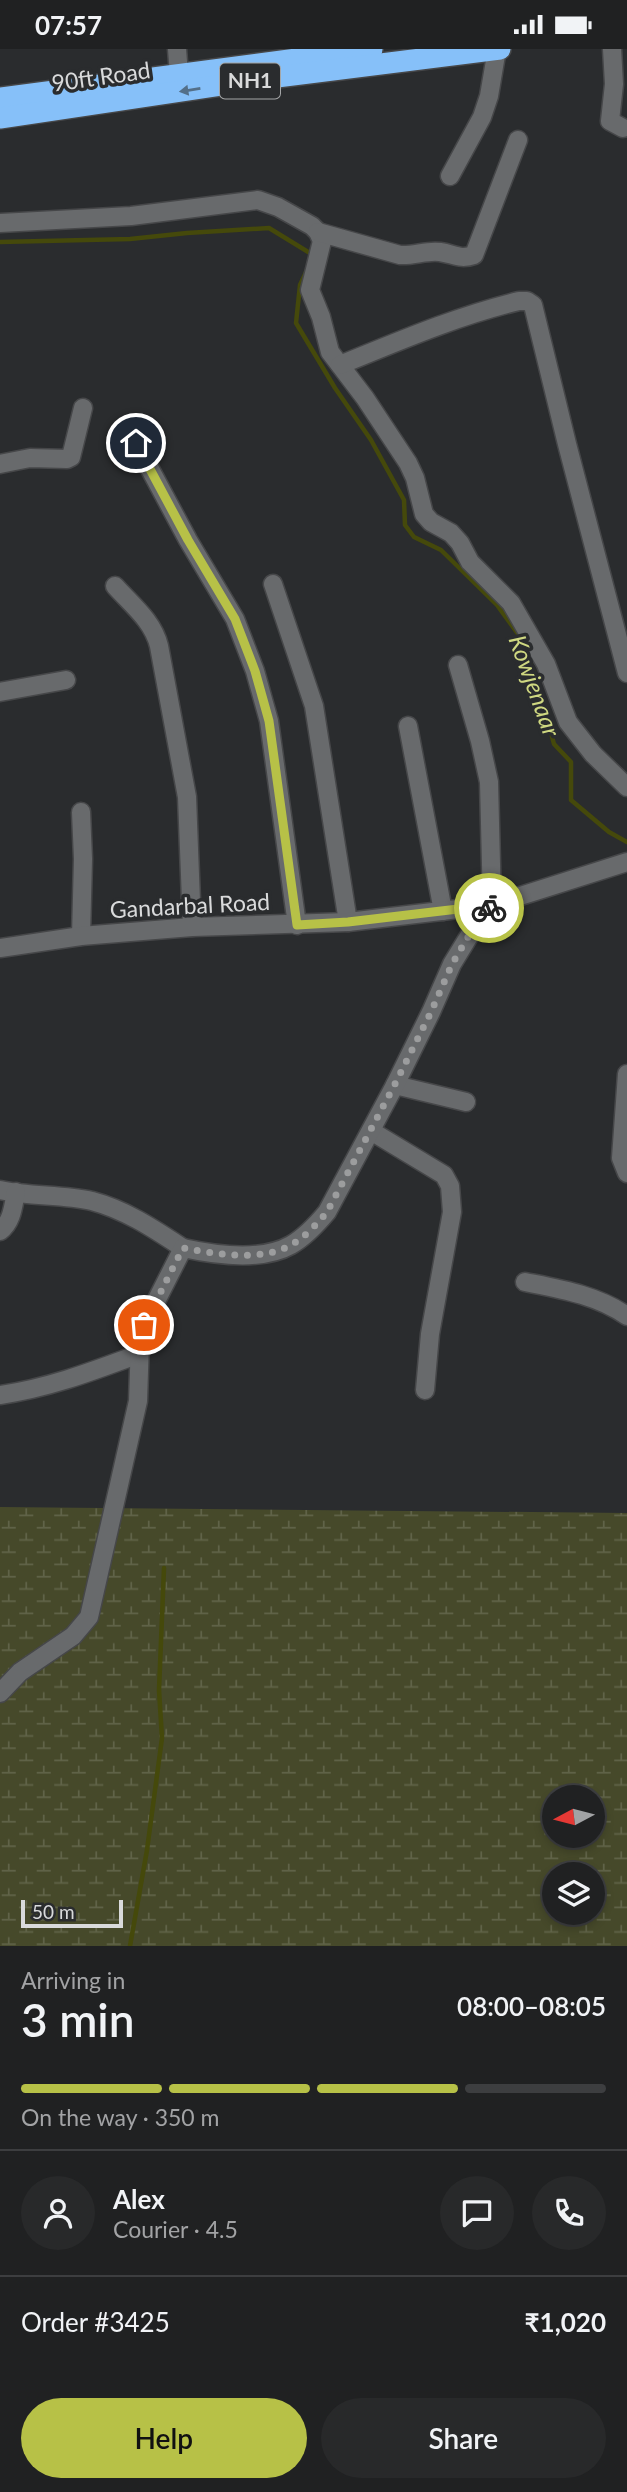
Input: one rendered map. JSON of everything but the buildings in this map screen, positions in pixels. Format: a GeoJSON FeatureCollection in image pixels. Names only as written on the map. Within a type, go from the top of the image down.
{"type":"FeatureCollection","features":[{"type":"Feature","properties":{"kind":"highway","name":"NH1"},"geometry":{"type":"LineString","coordinates":[[0,98],[372,49]]}},
{"type":"Feature","properties":{"kind":"highway","name":"90ft Road"},"geometry":{"type":"LineString","coordinates":[[0,118],[281,76],[499,49]]}},
{"type":"Feature","properties":{"kind":"street"},"geometry":{"type":"LineString","coordinates":[[177,49],[179,75]]}},
{"type":"Feature","properties":{"kind":"street"},"geometry":{"type":"LineString","coordinates":[[450,176],[482,117],[499,49]]}},
{"type":"Feature","properties":{"kind":"street"},"geometry":{"type":"LineString","coordinates":[[612,49],[613,94],[609,115],[610,121],[623,128]]}},
{"type":"Feature","properties":{"kind":"street"},"geometry":{"type":"LineString","coordinates":[[0,223],[131,216],[258,200],[278,207],[318,232],[400,255],[438,251],[462,258],[474,255],[518,140]]}},
{"type":"Feature","properties":{"kind":"street"},"geometry":{"type":"LineString","coordinates":[[318,232],[322,241],[310,290],[321,317],[326,342],[408,463],[415,478],[424,514],[451,533],[470,562],[511,603],[546,664],[568,722],[593,754],[627,787]]}},
{"type":"Feature","properties":{"kind":"street"},"geometry":{"type":"LineString","coordinates":[[340,365],[470,315],[519,301],[527,301],[533,305],[627,673]]}},
{"type":"Feature","properties":{"kind":"street"},"geometry":{"type":"LineString","coordinates":[[0,464],[71,457],[83,408]]}},
{"type":"Feature","properties":{"kind":"street"},"geometry":{"type":"LineString","coordinates":[[136,443],[188,540],[235,619],[255,671],[269,721],[297,925]]}},
{"type":"Feature","properties":{"kind":"street"},"geometry":{"type":"LineString","coordinates":[[273,584],[314,706],[348,922]]}},
{"type":"Feature","properties":{"kind":"street"},"geometry":{"type":"LineString","coordinates":[[115,586],[149,622],[156,633],[159,646],[187,797],[192,927]]}},
{"type":"Feature","properties":{"kind":"street"},"geometry":{"type":"LineString","coordinates":[[0,1231],[10,1219],[8,1191],[91,1201],[131,1215],[183,1248],[215,1255],[275,1251],[291,1245],[315,1226],[327,1212],[371,1132],[452,964],[474,927],[492,905],[489,782],[458,665]]}},
{"type":"Feature","properties":{"kind":"street"},"geometry":{"type":"LineString","coordinates":[[0,692],[66,680]]}},
{"type":"Feature","properties":{"kind":"street"},"geometry":{"type":"LineString","coordinates":[[408,726],[443,911]]}},
{"type":"Feature","properties":{"kind":"street"},"geometry":{"type":"LineString","coordinates":[[81,811],[81,936]]}},
{"type":"Feature","properties":{"kind":"street","name":"Gandarbal Road"},"geometry":{"type":"LineString","coordinates":[[0,948],[81,936],[192,927],[348,922],[492,905],[627,862]]}},
{"type":"Feature","properties":{"kind":"street"},"geometry":{"type":"LineString","coordinates":[[627,1074],[621,1158],[627,1173]]}},
{"type":"Feature","properties":{"kind":"street"},"geometry":{"type":"LineString","coordinates":[[395,1084],[466,1102]]}},
{"type":"Feature","properties":{"kind":"street"},"geometry":{"type":"LineString","coordinates":[[371,1132],[444,1175],[450,1186],[452,1212],[430,1334],[425,1390]]}},
{"type":"Feature","properties":{"kind":"street"},"geometry":{"type":"LineString","coordinates":[[0,1693],[20,1672],[73,1636],[89,1617],[138,1401],[139,1354],[144,1325],[183,1248]]}},
{"type":"Feature","properties":{"kind":"street"},"geometry":{"type":"LineString","coordinates":[[525,1282],[572,1291],[627,1316]]}},
{"type":"Feature","properties":{"kind":"street"},"geometry":{"type":"LineString","coordinates":[[0,1395],[62,1382],[139,1354]]}},
{"type":"Feature","properties":{"kind":"green space"},"geometry":{"type":"Polygon","coordinates":[[[0,1507],[627,1513],[627,1946],[0,1946],[0,1507]]]}},
{"type":"Feature","properties":{"kind":"waterway"},"geometry":{"type":"LineString","coordinates":[[0,242],[130,239],[269,228],[313,255]]}},
{"type":"Feature","properties":{"kind":"waterway","name":"Kowjenaar"},"geometry":{"type":"LineString","coordinates":[[307,270],[300,285],[296,323],[335,388],[371,440],[404,500],[405,525],[414,537],[441,550],[497,605],[518,634],[536,678],[554,744],[571,762],[571,800],[609,832],[627,842]]}},
{"type":"Feature","properties":{"kind":"waterway"},"geometry":{"type":"LineString","coordinates":[[130,1946],[147,1850],[162,1738],[159,1690],[164,1568]]}},
{"type":"Feature","properties":{"kind":"way so far"},"geometry":{"type":"LineString","coordinates":[[144,1325],[183,1248],[215,1255],[275,1251],[291,1245],[315,1226],[327,1212],[371,1132],[452,964],[489,908]]}},
{"type":"Feature","properties":{"kind":"route"},"geometry":{"type":"LineString","coordinates":[[136,443],[245,641],[269,721],[297,925],[348,922],[492,905],[489,908]]}}]}
